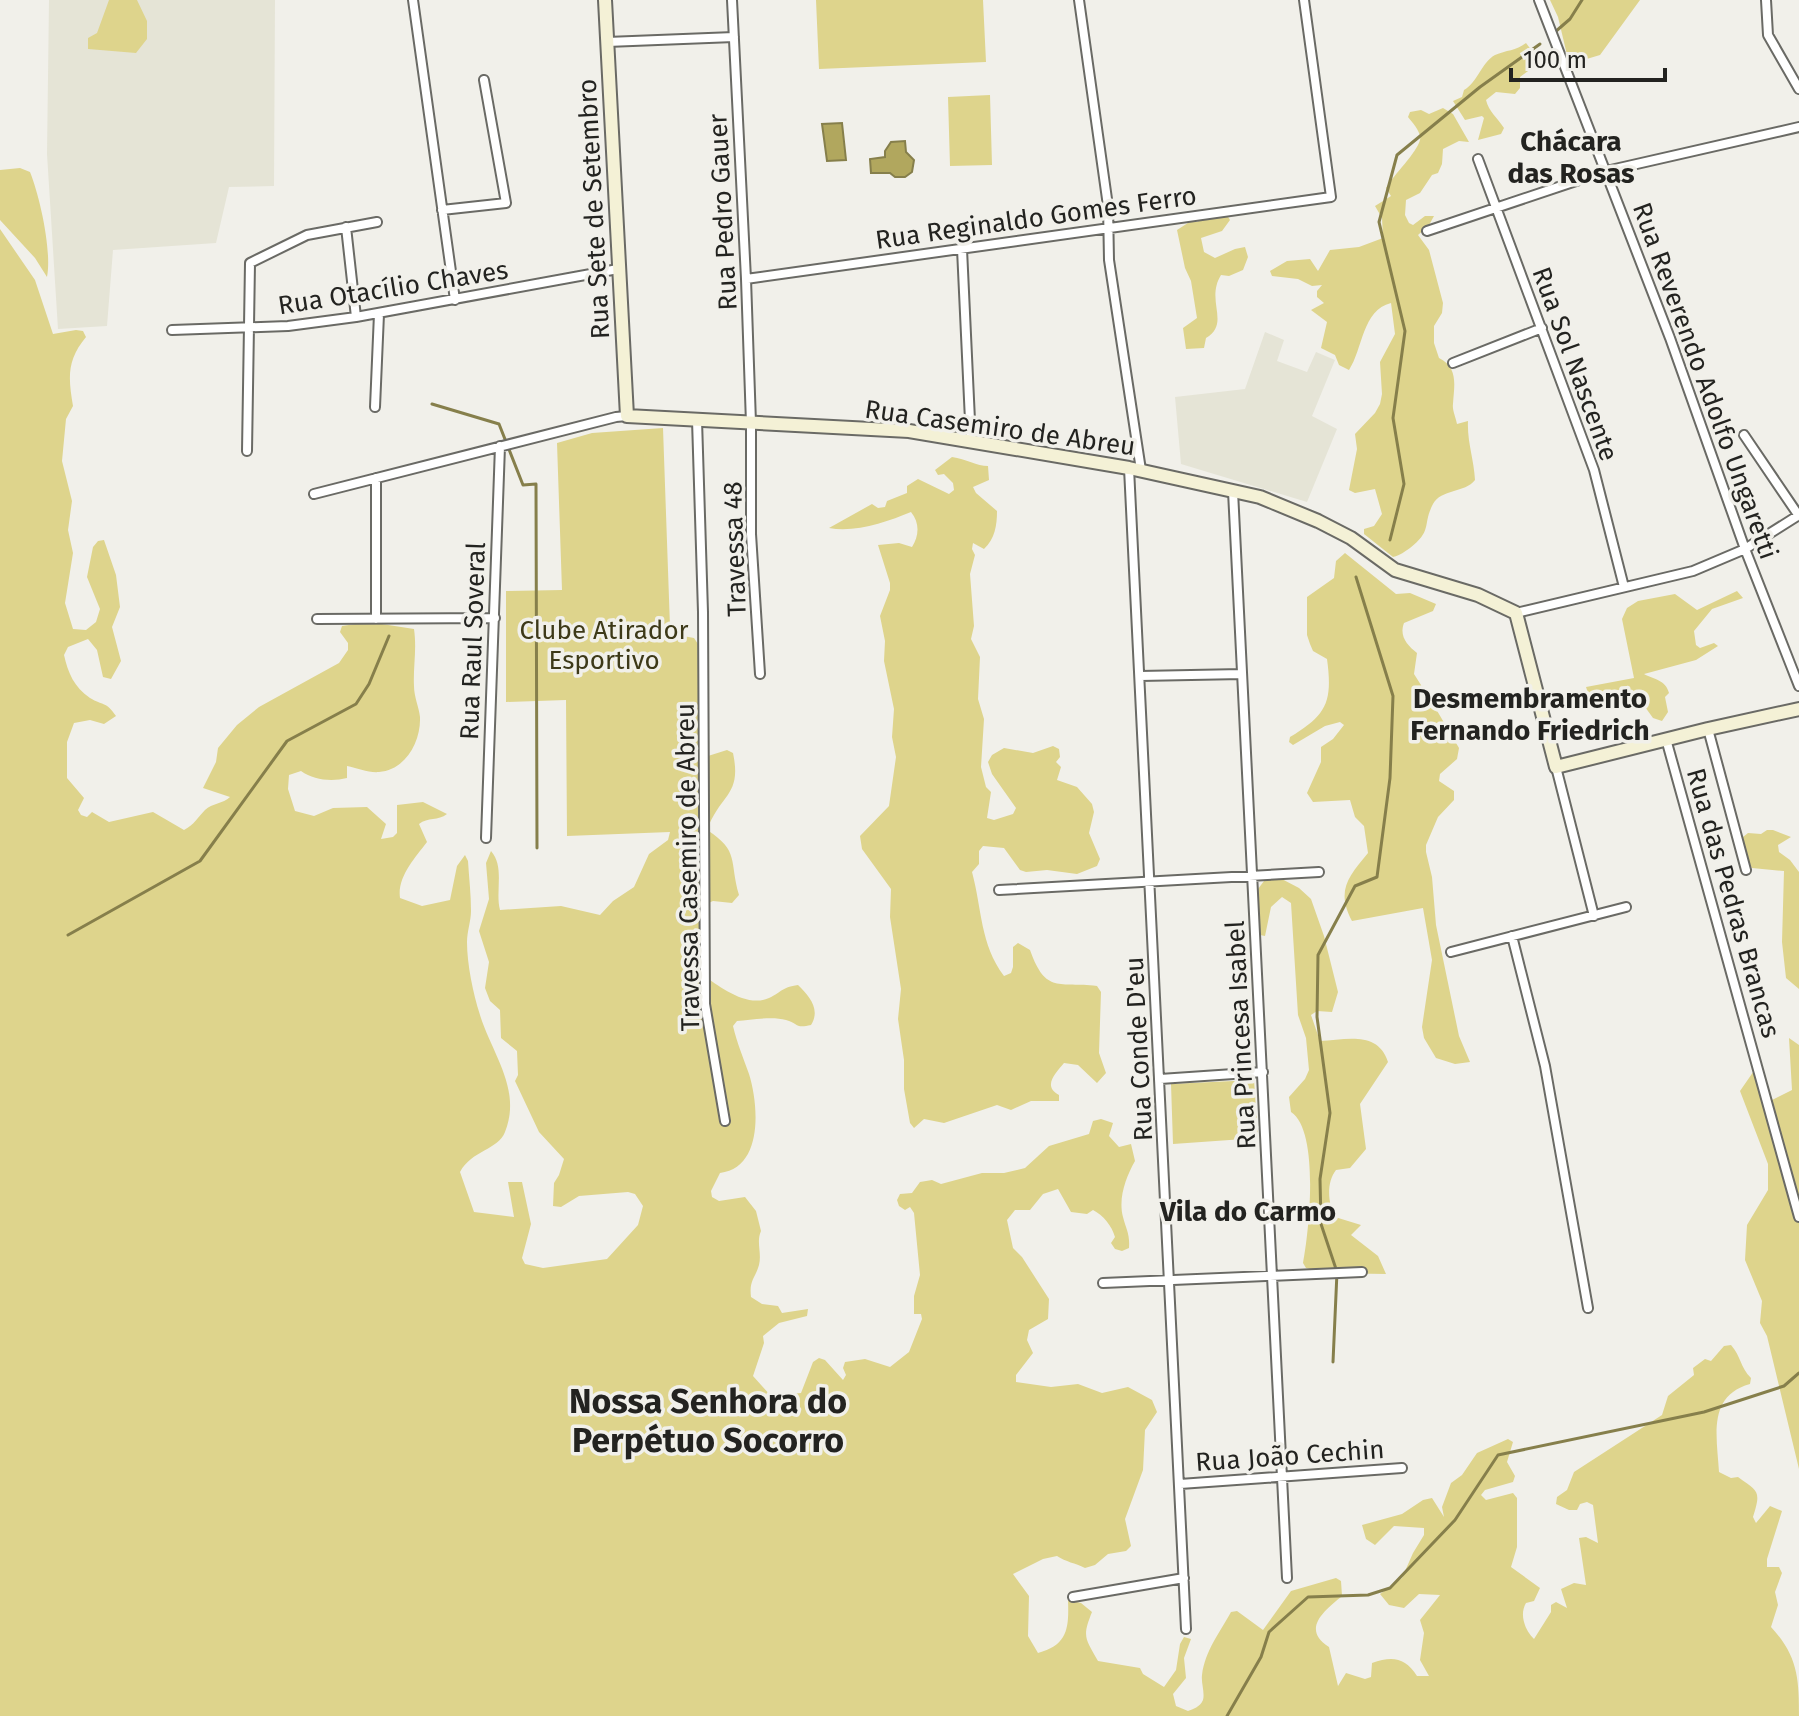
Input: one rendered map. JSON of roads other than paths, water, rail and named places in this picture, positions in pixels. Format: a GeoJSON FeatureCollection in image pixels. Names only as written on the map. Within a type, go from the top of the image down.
{"type":"FeatureCollection","features":[{"type":"Feature","properties":{"kind":"street"},"geometry":{"type":"LineString","coordinates":[[413,0],[455,300]]}},
{"type":"Feature","properties":{"kind":"street","name":"Rua Sete de Setembro"},"geometry":{"type":"LineString","coordinates":[[605,0],[627,416]]}},
{"type":"Feature","properties":{"kind":"street","name":"Rua Pedro Gauer"},"geometry":{"type":"LineString","coordinates":[[732,0],[751,423]]}},
{"type":"Feature","properties":{"kind":"street","name":"Rua Conde D'eu"},"geometry":{"type":"LineString","coordinates":[[1079,0],[1108,206],[1109,260],[1135,469],[1140,676],[1186,1629]]}},
{"type":"Feature","properties":{"kind":"street","name":"Rua Reginaldo Gomes Ferro"},"geometry":{"type":"LineString","coordinates":[[746,279],[1331,197],[1304,0]]}},
{"type":"Feature","properties":{"kind":"street","name":"Rua Reverendo Adolfo Ungaretti"},"geometry":{"type":"LineString","coordinates":[[1539,0],[1670,338],[1745,549],[1799,686]]}},
{"type":"Feature","properties":{"kind":"street"},"geometry":{"type":"LineString","coordinates":[[1766,0],[1768,35],[1799,89]]}},
{"type":"Feature","properties":{"kind":"street"},"geometry":{"type":"LineString","coordinates":[[607,42],[734,37]]}},
{"type":"Feature","properties":{"kind":"street"},"geometry":{"type":"LineString","coordinates":[[442,210],[506,203],[484,80]]}},
{"type":"Feature","properties":{"kind":"street"},"geometry":{"type":"LineString","coordinates":[[1427,231],[1606,171],[1799,127]]}},
{"type":"Feature","properties":{"kind":"street","name":"Rua Sol Nascente"},"geometry":{"type":"LineString","coordinates":[[1478,159],[1594,470],[1624,587]]}},
{"type":"Feature","properties":{"kind":"street"},"geometry":{"type":"LineString","coordinates":[[247,451],[250,263],[307,235],[377,222]]}},
{"type":"Feature","properties":{"kind":"street"},"geometry":{"type":"LineString","coordinates":[[346,227],[356,317]]}},
{"type":"Feature","properties":{"kind":"street"},"geometry":{"type":"LineString","coordinates":[[962,249],[971,442]]}},
{"type":"Feature","properties":{"kind":"street","name":"Rua Otacílio Chaves"},"geometry":{"type":"LineString","coordinates":[[172,330],[249,329],[379,314],[618,269]]}},
{"type":"Feature","properties":{"kind":"street"},"geometry":{"type":"LineString","coordinates":[[375,407],[379,314]]}},
{"type":"Feature","properties":{"kind":"street"},"geometry":{"type":"LineString","coordinates":[[1453,363],[1542,328]]}},
{"type":"Feature","properties":{"kind":"street","name":"Rua Casemiro de Abreu"},"geometry":{"type":"LineString","coordinates":[[314,494],[616,417],[909,431],[1135,469],[1260,497],[1351,538],[1395,570],[1478,595],[1516,613]]}},
{"type":"Feature","properties":{"kind":"street","name":"Travessa Casemiro de Abreu"},"geometry":{"type":"LineString","coordinates":[[697,420],[703,612],[705,1004],[725,1121]]}},
{"type":"Feature","properties":{"kind":"street","name":"Travessa 48"},"geometry":{"type":"LineString","coordinates":[[751,423],[751,534],[760,674]]}},
{"type":"Feature","properties":{"kind":"street"},"geometry":{"type":"LineString","coordinates":[[1594,916],[1516,613],[1693,571],[1745,549],[1799,516],[1744,435]]}},
{"type":"Feature","properties":{"kind":"street","name":"Rua Raul Soveral"},"geometry":{"type":"LineString","coordinates":[[486,838],[500,446]]}},
{"type":"Feature","properties":{"kind":"street"},"geometry":{"type":"LineString","coordinates":[[376,478],[376,619]]}},
{"type":"Feature","properties":{"kind":"street","name":"Rua Princesa Isabel"},"geometry":{"type":"LineString","coordinates":[[1233,491],[1287,1578]]}},
{"type":"Feature","properties":{"kind":"street"},"geometry":{"type":"LineString","coordinates":[[317,619],[495,618]]}},
{"type":"Feature","properties":{"kind":"street"},"geometry":{"type":"LineString","coordinates":[[1140,676],[1242,674]]}},
{"type":"Feature","properties":{"kind":"street"},"geometry":{"type":"LineString","coordinates":[[1556,767],[1799,709]]}},
{"type":"Feature","properties":{"kind":"street"},"geometry":{"type":"LineString","coordinates":[[1708,729],[1746,870]]}},
{"type":"Feature","properties":{"kind":"street","name":"Rua das Pedras Brancas"},"geometry":{"type":"LineString","coordinates":[[1666,739],[1799,1217]]}},
{"type":"Feature","properties":{"kind":"street"},"geometry":{"type":"LineString","coordinates":[[999,890],[1319,872]]}},
{"type":"Feature","properties":{"kind":"street"},"geometry":{"type":"LineString","coordinates":[[1451,952],[1626,907]]}},
{"type":"Feature","properties":{"kind":"street"},"geometry":{"type":"LineString","coordinates":[[1512,936],[1545,1066],[1588,1308]]}},
{"type":"Feature","properties":{"kind":"street"},"geometry":{"type":"LineString","coordinates":[[1160,1079],[1263,1072]]}},
{"type":"Feature","properties":{"kind":"street"},"geometry":{"type":"LineString","coordinates":[[1103,1283],[1362,1272]]}},
{"type":"Feature","properties":{"kind":"street","name":"Rua João Cechin"},"geometry":{"type":"LineString","coordinates":[[1180,1484],[1402,1468]]}},
{"type":"Feature","properties":{"kind":"street"},"geometry":{"type":"LineString","coordinates":[[1073,1597],[1184,1578]]}},
{"type":"Feature","properties":{"kind":"waterway"},"geometry":{"type":"LineString","coordinates":[[1555,32],[1570,19],[1582,0]]}},
{"type":"Feature","properties":{"kind":"waterway"},"geometry":{"type":"LineString","coordinates":[[1390,540],[1404,484],[1393,418],[1405,331],[1379,222],[1397,155],[1480,87],[1540,44]]}},
{"type":"Feature","properties":{"kind":"waterway"},"geometry":{"type":"LineString","coordinates":[[432,404],[499,424],[523,485],[536,484],[537,848]]}},
{"type":"Feature","properties":{"kind":"waterway"},"geometry":{"type":"LineString","coordinates":[[1333,1362],[1337,1272],[1321,1224],[1320,1179],[1330,1113],[1317,1017],[1318,955],[1355,886],[1377,877],[1390,778],[1393,696],[1356,577]]}},
{"type":"Feature","properties":{"kind":"waterway"},"geometry":{"type":"LineString","coordinates":[[68,935],[200,861],[287,741],[356,704],[369,684],[389,636]]}},
{"type":"Feature","properties":{"kind":"waterway"},"geometry":{"type":"LineString","coordinates":[[1227,1716],[1261,1657],[1269,1632],[1308,1597],[1368,1595],[1390,1588],[1455,1520],[1498,1455],[1704,1412],[1784,1386],[1799,1373]]}},
{"type":"Feature","properties":{"kind":"district","name":"Chácara das Rosas"},"geometry":{"type":"Point","coordinates":[1571,157]}},
{"type":"Feature","properties":{"kind":"district","name":"Desmembramento Fernando Friedrich"},"geometry":{"type":"Point","coordinates":[1530,714]}},
{"type":"Feature","properties":{"kind":"district","name":"Vila do Carmo"},"geometry":{"type":"Point","coordinates":[1248,1211]}},
{"type":"Feature","properties":{"kind":"district","name":"Nossa Senhora do Perpétuo Socorro"},"geometry":{"type":"Point","coordinates":[708,1420]}},
{"type":"Feature","properties":{"kind":"park label","name":"Clube Atirador Esportivo"},"geometry":{"type":"Point","coordinates":[604,645]}}]}
